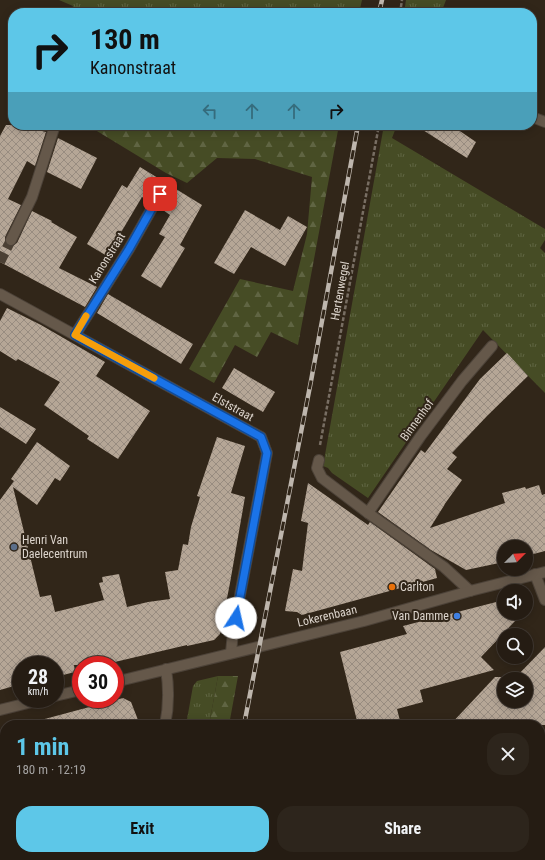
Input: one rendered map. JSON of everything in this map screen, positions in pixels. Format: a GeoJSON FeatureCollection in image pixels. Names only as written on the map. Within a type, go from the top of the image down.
{"type":"FeatureCollection","features":[{"type":"Feature","properties":{"kind":"street"},"geometry":{"type":"LineString","coordinates":[[11,240],[32,197],[53,130]]}},
{"type":"Feature","properties":{"kind":"street","name":"Kanonstraat"},"geometry":{"type":"LineString","coordinates":[[75,335],[129,249],[160,194]]}},
{"type":"Feature","properties":{"kind":"street","name":"Elststraat"},"geometry":{"type":"LineString","coordinates":[[0,294],[261,437],[267,453],[233,632],[231,653]]}},
{"type":"Feature","properties":{"kind":"street","name":"Binnenhof"},"geometry":{"type":"LineString","coordinates":[[368,513],[429,425],[462,381],[492,346]]}},
{"type":"Feature","properties":{"kind":"street"},"geometry":{"type":"LineString","coordinates":[[318,460],[317,468],[322,478],[444,567],[470,591]]}},
{"type":"Feature","properties":{"kind":"street","name":"Lokerenbaan"},"geometry":{"type":"LineString","coordinates":[[124,680],[364,621],[470,591],[545,572]]}},
{"type":"Feature","properties":{"kind":"street"},"geometry":{"type":"LineString","coordinates":[[535,574],[545,600]]}},
{"type":"Feature","properties":{"kind":"street"},"geometry":{"type":"LineString","coordinates":[[166,669],[169,707],[166,720]]}},
{"type":"Feature","properties":{"kind":"street"},"geometry":{"type":"LineString","coordinates":[[0,710],[12,707]]}},
{"type":"Feature","properties":{"kind":"path","name":"Hertenwegel"},"geometry":{"type":"LineString","coordinates":[[318,460],[378,130]]}},
{"type":"Feature","properties":{"kind":"green space"},"geometry":{"type":"Polygon","coordinates":[[[59,0],[362,0],[360,8],[72,8],[73,6],[59,0]]]}},
{"type":"Feature","properties":{"kind":"green space"},"geometry":{"type":"Polygon","coordinates":[[[406,0],[446,0],[443,8],[405,8],[406,0]]]}},
{"type":"Feature","properties":{"kind":"green space"},"geometry":{"type":"Polygon","coordinates":[[[95,130],[338,130],[298,345],[271,332],[257,357],[235,345],[214,383],[189,369],[240,279],[293,291],[307,234],[312,177],[255,159],[217,158],[187,183],[166,173],[95,130]]]}},
{"type":"Feature","properties":{"kind":"green space"},"geometry":{"type":"Polygon","coordinates":[[[383,130],[395,130],[392,138],[545,229],[545,240],[540,248],[545,253],[545,393],[483,330],[368,498],[332,473],[328,468],[323,466],[383,130]]]}},
{"type":"Feature","properties":{"kind":"green space"},"geometry":{"type":"Polygon","coordinates":[[[218,676],[210,720],[187,720],[193,686],[197,681],[218,676]]]}},
{"type":"Feature","properties":{"kind":"green space"},"geometry":{"type":"Polygon","coordinates":[[[218,676],[238,676],[230,720],[210,720],[218,676]]]}},
{"type":"Feature","properties":{"kind":"building"},"geometry":{"type":"Polygon","coordinates":[[[6,125],[8,125],[8,130],[42,130],[46,132],[35,166],[27,161],[8,199],[21,205],[5,237],[5,243],[11,246],[17,243],[32,211],[52,221],[51,222],[77,237],[59,268],[97,287],[85,307],[0,262],[0,136],[6,125]]]}},
{"type":"Feature","properties":{"kind":"building"},"geometry":{"type":"Polygon","coordinates":[[[423,130],[458,130],[476,142],[467,158],[423,130]]]}},
{"type":"Feature","properties":{"kind":"building"},"geometry":{"type":"Polygon","coordinates":[[[58,138],[97,158],[81,189],[47,172],[58,138]]]}},
{"type":"Feature","properties":{"kind":"building"},"geometry":{"type":"Polygon","coordinates":[[[140,167],[202,205],[180,245],[185,248],[161,288],[141,276],[165,237],[159,234],[170,215],[160,208],[166,194],[164,189],[156,189],[149,201],[142,197],[107,256],[87,244],[122,185],[127,188],[140,167]]]}},
{"type":"Feature","properties":{"kind":"building"},"geometry":{"type":"Polygon","coordinates":[[[245,210],[280,230],[288,216],[307,227],[285,266],[251,247],[234,274],[214,263],[245,210]]]}},
{"type":"Feature","properties":{"kind":"building"},"geometry":{"type":"Polygon","coordinates":[[[108,294],[193,344],[181,364],[97,313],[108,294]]]}},
{"type":"Feature","properties":{"kind":"building"},"geometry":{"type":"Polygon","coordinates":[[[7,308],[41,325],[105,362],[96,376],[150,411],[118,459],[87,439],[89,436],[44,405],[60,382],[18,359],[16,361],[0,351],[0,321],[7,308]]]}},
{"type":"Feature","properties":{"kind":"building"},"geometry":{"type":"Polygon","coordinates":[[[507,353],[528,376],[452,453],[457,457],[447,469],[462,480],[430,528],[505,503],[502,493],[539,485],[542,495],[545,494],[545,551],[533,554],[533,540],[497,540],[497,563],[466,570],[431,550],[378,512],[421,450],[425,453],[480,379],[507,353]]]}},
{"type":"Feature","properties":{"kind":"building"},"geometry":{"type":"Polygon","coordinates":[[[234,368],[275,392],[263,412],[222,388],[234,368]]]}},
{"type":"Feature","properties":{"kind":"building"},"geometry":{"type":"Polygon","coordinates":[[[0,407],[36,429],[26,444],[0,427],[0,407]]]}},
{"type":"Feature","properties":{"kind":"building"},"geometry":{"type":"Polygon","coordinates":[[[217,437],[245,446],[231,493],[245,497],[220,634],[214,640],[124,660],[124,656],[72,656],[72,673],[64,675],[64,656],[12,656],[12,687],[0,690],[0,500],[14,481],[11,479],[37,442],[70,466],[60,481],[55,478],[37,505],[13,487],[40,597],[51,595],[55,612],[104,600],[99,583],[103,582],[102,577],[119,574],[127,607],[170,599],[165,572],[178,570],[183,544],[188,545],[191,527],[200,497],[197,496],[217,437]]]}},
{"type":"Feature","properties":{"kind":"building"},"geometry":{"type":"Polygon","coordinates":[[[308,483],[368,525],[370,522],[435,569],[437,578],[302,615],[297,612],[285,611],[293,569],[302,571],[308,523],[301,521],[308,483]]]}},
{"type":"Feature","properties":{"kind":"building"},"geometry":{"type":"Polygon","coordinates":[[[497,602],[497,620],[516,620],[509,628],[497,628],[497,640],[481,657],[494,670],[420,690],[423,702],[397,709],[400,720],[357,720],[340,652],[407,634],[403,626],[497,602]]]}},
{"type":"Feature","properties":{"kind":"building"},"geometry":{"type":"Polygon","coordinates":[[[545,647],[545,720],[455,720],[495,677],[497,677],[497,708],[533,708],[533,672],[521,672],[529,664],[533,664],[533,659],[545,647]]]}},
{"type":"Feature","properties":{"kind":"building"},"geometry":{"type":"Polygon","coordinates":[[[124,698],[131,702],[138,720],[41,720],[86,708],[124,708],[124,698]]]}},
{"type":"Feature","properties":{"kind":"tunnel"},"geometry":{"type":"LineString","coordinates":[[0,262],[11,240]]}},
{"type":"Feature","properties":{"kind":"railway"},"geometry":{"type":"LineString","coordinates":[[380,8],[382,0]]}},
{"type":"Feature","properties":{"kind":"railway"},"geometry":{"type":"LineString","coordinates":[[245,720],[311,381],[357,130]]}},
{"type":"Feature","properties":{"kind":"slow traffic"},"geometry":{"type":"LineString","coordinates":[[86,316],[75,335],[154,378]]}},
{"type":"Feature","properties":{"kind":"place","name":"Henri Van Daelecentrum"},"geometry":{"type":"Point","coordinates":[14,547]}},
{"type":"Feature","properties":{"kind":"place","name":"Carlton"},"geometry":{"type":"Point","coordinates":[392,587]}},
{"type":"Feature","properties":{"kind":"place","name":"Van Damme"},"geometry":{"type":"Point","coordinates":[457,616]}},
{"type":"Feature","properties":{"kind":"route"},"geometry":{"type":"LineString","coordinates":[[160,194],[129,249],[75,335],[261,437],[267,453],[236,618]]}}]}
